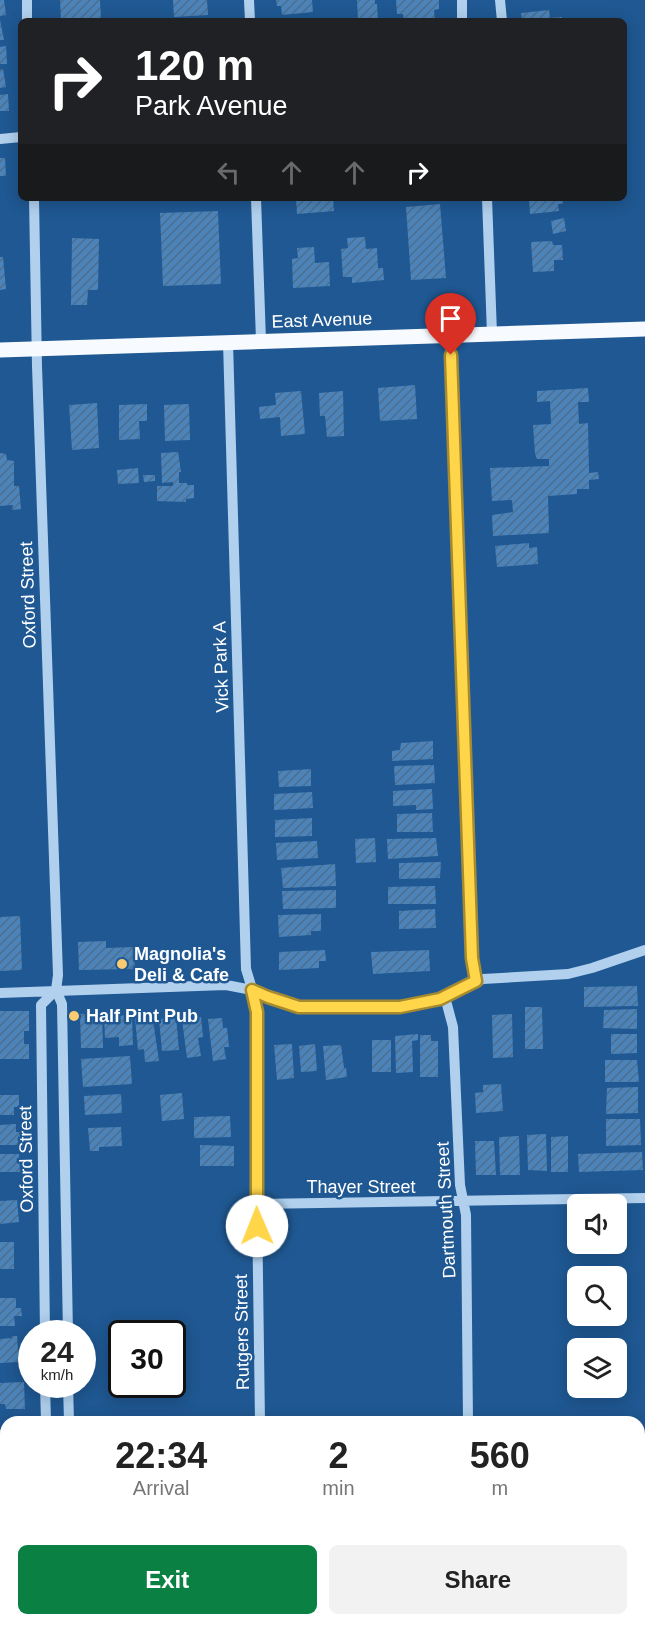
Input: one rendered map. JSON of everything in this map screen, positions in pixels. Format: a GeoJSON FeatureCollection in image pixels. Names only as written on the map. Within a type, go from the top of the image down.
{"type":"FeatureCollection","features":[{"type":"Feature","properties":{"kind":"main road","name":"East Avenue"},"geometry":{"type":"LineString","coordinates":[[0,350],[645,329]]}},
{"type":"Feature","properties":{"kind":"street"},"geometry":{"type":"LineString","coordinates":[[27,0],[27,18]]}},
{"type":"Feature","properties":{"kind":"street"},"geometry":{"type":"LineString","coordinates":[[249,0],[250,18]]}},
{"type":"Feature","properties":{"kind":"street"},"geometry":{"type":"LineString","coordinates":[[462,0],[462,18]]}},
{"type":"Feature","properties":{"kind":"street"},"geometry":{"type":"LineString","coordinates":[[500,0],[502,18]]}},
{"type":"Feature","properties":{"kind":"street"},"geometry":{"type":"LineString","coordinates":[[0,139],[18,137]]}},
{"type":"Feature","properties":{"kind":"street","name":"Oxford Street"},"geometry":{"type":"LineString","coordinates":[[34,201],[58,975],[56,990],[62,1004],[68,1320]]}},
{"type":"Feature","properties":{"kind":"street"},"geometry":{"type":"LineString","coordinates":[[256,201],[261,341]]}},
{"type":"Feature","properties":{"kind":"street"},"geometry":{"type":"LineString","coordinates":[[488,201],[492,334]]}},
{"type":"Feature","properties":{"kind":"street"},"geometry":{"type":"LineString","coordinates":[[450,335],[472,958],[476,981]]}},
{"type":"Feature","properties":{"kind":"street","name":"Vick Park A"},"geometry":{"type":"LineString","coordinates":[[228,342],[245,960],[252,990]]}},
{"type":"Feature","properties":{"kind":"street"},"geometry":{"type":"LineString","coordinates":[[0,993],[212,985],[252,990],[299,1007],[400,1007],[420,1005],[445,997],[476,981],[494,977],[568,974],[645,950]]}},
{"type":"Feature","properties":{"kind":"street","name":"Oxford Street"},"geometry":{"type":"LineString","coordinates":[[45,1320],[41,1005],[56,990]]}},
{"type":"Feature","properties":{"kind":"street","name":"Rutgers Street"},"geometry":{"type":"LineString","coordinates":[[252,990],[257,1012],[260,1416]]}},
{"type":"Feature","properties":{"kind":"street","name":"Dartmouth Street"},"geometry":{"type":"LineString","coordinates":[[445,997],[453,1027],[460,1185],[466,1215],[468,1416]]}},
{"type":"Feature","properties":{"kind":"street","name":"Thayer Street"},"geometry":{"type":"LineString","coordinates":[[257,1204],[645,1198]]}},
{"type":"Feature","properties":{"kind":"street"},"geometry":{"type":"LineString","coordinates":[[45,1398],[45,1416]]}},
{"type":"Feature","properties":{"kind":"street"},"geometry":{"type":"LineString","coordinates":[[68,1398],[69,1416]]}},
{"type":"Feature","properties":{"kind":"building"},"geometry":{"type":"Polygon","coordinates":[[[0,0],[4,0],[6,15],[0,16],[0,0]]]}},
{"type":"Feature","properties":{"kind":"building"},"geometry":{"type":"Polygon","coordinates":[[[60,0],[100,0],[101,18],[61,18],[60,0]]]}},
{"type":"Feature","properties":{"kind":"building"},"geometry":{"type":"Polygon","coordinates":[[[173,0],[207,0],[208,15],[174,17],[173,0]]]}},
{"type":"Feature","properties":{"kind":"building"},"geometry":{"type":"Polygon","coordinates":[[[276,0],[312,0],[313,12],[282,15],[281,6],[277,6],[276,0]]]}},
{"type":"Feature","properties":{"kind":"building"},"geometry":{"type":"Polygon","coordinates":[[[357,0],[375,0],[378,18],[358,18],[357,0]]]}},
{"type":"Feature","properties":{"kind":"building"},"geometry":{"type":"Polygon","coordinates":[[[396,0],[439,0],[439,9],[434,10],[435,18],[404,18],[403,14],[397,14],[396,0]]]}},
{"type":"Feature","properties":{"kind":"building"},"geometry":{"type":"Polygon","coordinates":[[[549,10],[550,18],[522,18],[521,13],[549,10]]]}},
{"type":"Feature","properties":{"kind":"building"},"geometry":{"type":"Polygon","coordinates":[[[0,20],[4,40],[0,40],[0,20]]]}},
{"type":"Feature","properties":{"kind":"building"},"geometry":{"type":"Polygon","coordinates":[[[6,46],[7,64],[0,64],[0,47],[6,46]]]}},
{"type":"Feature","properties":{"kind":"building"},"geometry":{"type":"Polygon","coordinates":[[[3,69],[6,87],[0,88],[0,70],[3,69]]]}},
{"type":"Feature","properties":{"kind":"building"},"geometry":{"type":"Polygon","coordinates":[[[8,94],[9,111],[0,111],[0,95],[8,94]]]}},
{"type":"Feature","properties":{"kind":"building"},"geometry":{"type":"Polygon","coordinates":[[[0,158],[5,158],[6,176],[0,176],[0,158]]]}},
{"type":"Feature","properties":{"kind":"building"},"geometry":{"type":"Polygon","coordinates":[[[296,201],[333,201],[334,211],[297,214],[296,201]]]}},
{"type":"Feature","properties":{"kind":"building"},"geometry":{"type":"Polygon","coordinates":[[[529,201],[563,201],[563,204],[558,204],[559,211],[530,214],[529,201]]]}},
{"type":"Feature","properties":{"kind":"building"},"geometry":{"type":"Polygon","coordinates":[[[440,204],[446,278],[411,280],[406,207],[440,204]]]}},
{"type":"Feature","properties":{"kind":"building"},"geometry":{"type":"Polygon","coordinates":[[[218,211],[221,284],[163,286],[160,213],[218,211]]]}},
{"type":"Feature","properties":{"kind":"building"},"geometry":{"type":"Polygon","coordinates":[[[564,218],[566,231],[553,234],[551,221],[564,218]]]}},
{"type":"Feature","properties":{"kind":"building"},"geometry":{"type":"Polygon","coordinates":[[[365,237],[366,249],[377,248],[378,268],[383,268],[384,280],[352,283],[352,277],[343,277],[341,249],[348,248],[347,238],[365,237]]]}},
{"type":"Feature","properties":{"kind":"building"},"geometry":{"type":"Polygon","coordinates":[[[72,238],[99,239],[98,290],[88,290],[87,305],[71,305],[72,238]]]}},
{"type":"Feature","properties":{"kind":"building"},"geometry":{"type":"Polygon","coordinates":[[[552,241],[553,245],[562,245],[563,260],[554,260],[554,271],[533,272],[531,242],[552,241]]]}},
{"type":"Feature","properties":{"kind":"building"},"geometry":{"type":"Polygon","coordinates":[[[314,247],[315,263],[329,262],[330,286],[293,288],[292,259],[298,258],[297,248],[314,247]]]}},
{"type":"Feature","properties":{"kind":"building"},"geometry":{"type":"Polygon","coordinates":[[[0,257],[3,257],[6,289],[0,290],[0,257]]]}},
{"type":"Feature","properties":{"kind":"building"},"geometry":{"type":"Polygon","coordinates":[[[415,385],[417,419],[380,421],[378,388],[415,385]]]}},
{"type":"Feature","properties":{"kind":"building"},"geometry":{"type":"Polygon","coordinates":[[[588,388],[589,402],[578,402],[579,424],[588,423],[589,473],[598,472],[599,479],[589,480],[589,489],[577,489],[577,494],[548,496],[549,533],[493,536],[492,515],[513,512],[512,500],[492,501],[490,468],[549,466],[549,459],[537,459],[535,454],[533,425],[551,424],[550,401],[537,402],[537,391],[588,388]]]}},
{"type":"Feature","properties":{"kind":"building"},"geometry":{"type":"Polygon","coordinates":[[[301,391],[305,434],[281,436],[280,417],[260,419],[259,407],[276,405],[275,393],[301,391]]]}},
{"type":"Feature","properties":{"kind":"building"},"geometry":{"type":"Polygon","coordinates":[[[343,391],[344,436],[327,437],[325,416],[320,416],[319,393],[343,391]]]}},
{"type":"Feature","properties":{"kind":"building"},"geometry":{"type":"Polygon","coordinates":[[[97,403],[99,448],[72,450],[69,405],[97,403]]]}},
{"type":"Feature","properties":{"kind":"building"},"geometry":{"type":"Polygon","coordinates":[[[147,404],[147,421],[139,421],[140,439],[119,440],[119,405],[147,404]]]}},
{"type":"Feature","properties":{"kind":"building"},"geometry":{"type":"Polygon","coordinates":[[[189,404],[190,440],[165,441],[164,405],[189,404]]]}},
{"type":"Feature","properties":{"kind":"building"},"geometry":{"type":"Polygon","coordinates":[[[178,452],[181,472],[179,472],[179,483],[194,485],[194,498],[186,499],[186,502],[157,501],[157,486],[173,486],[173,482],[162,483],[161,453],[178,452]]]}},
{"type":"Feature","properties":{"kind":"building"},"geometry":{"type":"Polygon","coordinates":[[[0,453],[6,454],[7,460],[14,461],[14,486],[19,486],[21,509],[12,510],[13,505],[0,506],[0,453]]]}},
{"type":"Feature","properties":{"kind":"building"},"geometry":{"type":"Polygon","coordinates":[[[138,468],[139,483],[118,484],[117,470],[138,468]]]}},
{"type":"Feature","properties":{"kind":"building"},"geometry":{"type":"Polygon","coordinates":[[[143,475],[155,475],[155,481],[144,482],[143,475]]]}},
{"type":"Feature","properties":{"kind":"building"},"geometry":{"type":"Polygon","coordinates":[[[529,543],[529,548],[537,547],[538,564],[497,567],[495,546],[529,543]]]}},
{"type":"Feature","properties":{"kind":"building"},"geometry":{"type":"Polygon","coordinates":[[[433,741],[433,759],[392,761],[392,751],[400,750],[401,743],[433,741]]]}},
{"type":"Feature","properties":{"kind":"building"},"geometry":{"type":"Polygon","coordinates":[[[434,765],[435,783],[395,785],[394,766],[434,765]]]}},
{"type":"Feature","properties":{"kind":"building"},"geometry":{"type":"Polygon","coordinates":[[[311,769],[311,786],[279,787],[278,771],[311,769]]]}},
{"type":"Feature","properties":{"kind":"building"},"geometry":{"type":"Polygon","coordinates":[[[432,789],[433,809],[416,810],[416,805],[393,806],[393,791],[432,789]]]}},
{"type":"Feature","properties":{"kind":"building"},"geometry":{"type":"Polygon","coordinates":[[[312,792],[313,808],[274,810],[274,794],[312,792]]]}},
{"type":"Feature","properties":{"kind":"building"},"geometry":{"type":"Polygon","coordinates":[[[432,813],[433,832],[397,832],[397,814],[432,813]]]}},
{"type":"Feature","properties":{"kind":"building"},"geometry":{"type":"Polygon","coordinates":[[[312,818],[312,836],[275,837],[275,820],[312,818]]]}},
{"type":"Feature","properties":{"kind":"building"},"geometry":{"type":"Polygon","coordinates":[[[375,838],[376,862],[356,863],[355,839],[375,838]]]}},
{"type":"Feature","properties":{"kind":"building"},"geometry":{"type":"Polygon","coordinates":[[[436,838],[438,856],[388,859],[387,839],[436,838]]]}},
{"type":"Feature","properties":{"kind":"building"},"geometry":{"type":"Polygon","coordinates":[[[317,841],[318,858],[277,860],[276,843],[317,841]]]}},
{"type":"Feature","properties":{"kind":"building"},"geometry":{"type":"Polygon","coordinates":[[[441,862],[440,878],[399,879],[399,863],[441,862]]]}},
{"type":"Feature","properties":{"kind":"building"},"geometry":{"type":"Polygon","coordinates":[[[335,864],[336,886],[283,888],[281,868],[335,864]]]}},
{"type":"Feature","properties":{"kind":"building"},"geometry":{"type":"Polygon","coordinates":[[[435,886],[436,904],[388,904],[388,887],[435,886]]]}},
{"type":"Feature","properties":{"kind":"building"},"geometry":{"type":"Polygon","coordinates":[[[336,890],[336,908],[283,909],[282,891],[336,890]]]}},
{"type":"Feature","properties":{"kind":"building"},"geometry":{"type":"Polygon","coordinates":[[[435,909],[436,928],[399,929],[399,911],[435,909]]]}},
{"type":"Feature","properties":{"kind":"building"},"geometry":{"type":"Polygon","coordinates":[[[321,914],[321,931],[311,931],[311,935],[279,937],[278,915],[321,914]]]}},
{"type":"Feature","properties":{"kind":"building"},"geometry":{"type":"Polygon","coordinates":[[[20,916],[22,970],[0,971],[0,917],[20,916]]]}},
{"type":"Feature","properties":{"kind":"building"},"geometry":{"type":"Polygon","coordinates":[[[106,941],[106,948],[134,947],[135,969],[79,970],[78,942],[106,941]]]}},
{"type":"Feature","properties":{"kind":"building"},"geometry":{"type":"Polygon","coordinates":[[[325,950],[326,961],[319,961],[319,968],[279,970],[279,952],[325,950]]]}},
{"type":"Feature","properties":{"kind":"building"},"geometry":{"type":"Polygon","coordinates":[[[429,950],[430,971],[373,974],[371,952],[429,950]]]}},
{"type":"Feature","properties":{"kind":"building"},"geometry":{"type":"Polygon","coordinates":[[[637,986],[638,1006],[584,1007],[584,987],[637,986]]]}},
{"type":"Feature","properties":{"kind":"building"},"geometry":{"type":"Polygon","coordinates":[[[525,1007],[542,1007],[543,1049],[525,1049],[525,1007]]]}},
{"type":"Feature","properties":{"kind":"building"},"geometry":{"type":"Polygon","coordinates":[[[637,1009],[637,1029],[603,1028],[604,1010],[637,1009]]]}},
{"type":"Feature","properties":{"kind":"building"},"geometry":{"type":"Polygon","coordinates":[[[0,1011],[29,1011],[29,1031],[24,1031],[24,1044],[29,1044],[29,1059],[0,1059],[0,1011]]]}},
{"type":"Feature","properties":{"kind":"building"},"geometry":{"type":"Polygon","coordinates":[[[102,1013],[103,1048],[81,1048],[80,1014],[102,1013]]]}},
{"type":"Feature","properties":{"kind":"building"},"geometry":{"type":"Polygon","coordinates":[[[512,1014],[513,1057],[493,1058],[492,1015],[512,1014]]]}},
{"type":"Feature","properties":{"kind":"building"},"geometry":{"type":"Polygon","coordinates":[[[132,1015],[133,1045],[119,1046],[119,1037],[105,1038],[104,1016],[132,1015]]]}},
{"type":"Feature","properties":{"kind":"building"},"geometry":{"type":"Polygon","coordinates":[[[144,1017],[144,1021],[153,1020],[159,1061],[145,1062],[144,1049],[138,1050],[135,1018],[144,1017]]]}},
{"type":"Feature","properties":{"kind":"building"},"geometry":{"type":"Polygon","coordinates":[[[176,1017],[179,1050],[162,1051],[159,1019],[176,1017]]]}},
{"type":"Feature","properties":{"kind":"building"},"geometry":{"type":"Polygon","coordinates":[[[201,1017],[203,1037],[198,1038],[201,1056],[187,1058],[182,1020],[201,1017]]]}},
{"type":"Feature","properties":{"kind":"building"},"geometry":{"type":"Polygon","coordinates":[[[222,1018],[223,1028],[227,1028],[229,1047],[224,1047],[226,1059],[213,1061],[208,1019],[222,1018]]]}},
{"type":"Feature","properties":{"kind":"building"},"geometry":{"type":"Polygon","coordinates":[[[418,1034],[418,1040],[412,1041],[413,1072],[396,1073],[395,1036],[418,1034]]]}},
{"type":"Feature","properties":{"kind":"building"},"geometry":{"type":"Polygon","coordinates":[[[611,1034],[637,1034],[637,1053],[611,1054],[611,1034]]]}},
{"type":"Feature","properties":{"kind":"building"},"geometry":{"type":"Polygon","coordinates":[[[420,1035],[431,1035],[431,1041],[438,1041],[438,1077],[420,1077],[420,1035]]]}},
{"type":"Feature","properties":{"kind":"building"},"geometry":{"type":"Polygon","coordinates":[[[372,1040],[391,1040],[391,1072],[372,1072],[372,1040]]]}},
{"type":"Feature","properties":{"kind":"building"},"geometry":{"type":"Polygon","coordinates":[[[292,1044],[294,1078],[277,1080],[274,1045],[292,1044]]]}},
{"type":"Feature","properties":{"kind":"building"},"geometry":{"type":"Polygon","coordinates":[[[315,1044],[317,1071],[301,1072],[299,1046],[315,1044]]]}},
{"type":"Feature","properties":{"kind":"building"},"geometry":{"type":"Polygon","coordinates":[[[341,1045],[347,1077],[326,1080],[323,1046],[341,1045]]]}},
{"type":"Feature","properties":{"kind":"building"},"geometry":{"type":"Polygon","coordinates":[[[130,1056],[132,1084],[83,1087],[81,1059],[130,1056]]]}},
{"type":"Feature","properties":{"kind":"building"},"geometry":{"type":"Polygon","coordinates":[[[605,1060],[637,1060],[639,1082],[605,1082],[605,1060]]]}},
{"type":"Feature","properties":{"kind":"building"},"geometry":{"type":"Polygon","coordinates":[[[501,1084],[503,1111],[476,1113],[475,1093],[483,1092],[483,1085],[501,1084]]]}},
{"type":"Feature","properties":{"kind":"building"},"geometry":{"type":"Polygon","coordinates":[[[638,1087],[638,1113],[606,1114],[607,1088],[638,1087]]]}},
{"type":"Feature","properties":{"kind":"building"},"geometry":{"type":"Polygon","coordinates":[[[182,1093],[184,1119],[162,1121],[160,1095],[182,1093]]]}},
{"type":"Feature","properties":{"kind":"building"},"geometry":{"type":"Polygon","coordinates":[[[121,1094],[122,1113],[85,1115],[84,1096],[121,1094]]]}},
{"type":"Feature","properties":{"kind":"building"},"geometry":{"type":"Polygon","coordinates":[[[0,1095],[19,1095],[19,1107],[14,1107],[14,1115],[0,1115],[0,1095]]]}},
{"type":"Feature","properties":{"kind":"building"},"geometry":{"type":"Polygon","coordinates":[[[230,1116],[231,1137],[194,1138],[194,1117],[230,1116]]]}},
{"type":"Feature","properties":{"kind":"building"},"geometry":{"type":"Polygon","coordinates":[[[606,1119],[640,1119],[641,1145],[606,1146],[606,1119]]]}},
{"type":"Feature","properties":{"kind":"building"},"geometry":{"type":"Polygon","coordinates":[[[16,1124],[16,1132],[21,1132],[21,1145],[0,1145],[0,1125],[16,1124]]]}},
{"type":"Feature","properties":{"kind":"building"},"geometry":{"type":"Polygon","coordinates":[[[121,1127],[122,1146],[99,1147],[99,1151],[90,1151],[88,1128],[121,1127]]]}},
{"type":"Feature","properties":{"kind":"building"},"geometry":{"type":"Polygon","coordinates":[[[546,1134],[547,1171],[528,1170],[527,1135],[546,1134]]]}},
{"type":"Feature","properties":{"kind":"building"},"geometry":{"type":"Polygon","coordinates":[[[519,1136],[520,1175],[500,1175],[499,1137],[519,1136]]]}},
{"type":"Feature","properties":{"kind":"building"},"geometry":{"type":"Polygon","coordinates":[[[568,1136],[568,1172],[551,1172],[551,1137],[568,1136]]]}},
{"type":"Feature","properties":{"kind":"building"},"geometry":{"type":"Polygon","coordinates":[[[475,1141],[494,1141],[496,1175],[476,1175],[475,1141]]]}},
{"type":"Feature","properties":{"kind":"building"},"geometry":{"type":"Polygon","coordinates":[[[200,1145],[234,1146],[234,1166],[200,1166],[200,1145]]]}},
{"type":"Feature","properties":{"kind":"building"},"geometry":{"type":"Polygon","coordinates":[[[642,1152],[643,1170],[579,1172],[578,1154],[642,1152]]]}},
{"type":"Feature","properties":{"kind":"building"},"geometry":{"type":"Polygon","coordinates":[[[0,1154],[19,1154],[20,1172],[0,1172],[0,1154]]]}},
{"type":"Feature","properties":{"kind":"building"},"geometry":{"type":"Polygon","coordinates":[[[17,1200],[19,1222],[0,1224],[0,1201],[17,1200]]]}},
{"type":"Feature","properties":{"kind":"building"},"geometry":{"type":"Polygon","coordinates":[[[0,1242],[14,1242],[14,1269],[0,1269],[0,1242]]]}},
{"type":"Feature","properties":{"kind":"building"},"geometry":{"type":"Polygon","coordinates":[[[0,1298],[16,1298],[16,1308],[21,1308],[22,1316],[14,1316],[15,1326],[0,1326],[0,1298]]]}},
{"type":"Feature","properties":{"kind":"building"},"geometry":{"type":"Polygon","coordinates":[[[12,1336],[17,1336],[18,1362],[0,1363],[0,1339],[12,1338],[12,1336]]]}},
{"type":"Feature","properties":{"kind":"building"},"geometry":{"type":"Polygon","coordinates":[[[18,1382],[18,1398],[25,1398],[25,1409],[6,1409],[5,1404],[0,1404],[0,1383],[18,1382]]]}},
{"type":"Feature","properties":{"kind":"place","name":"Magnolia's Deli & Cafe"},"geometry":{"type":"Point","coordinates":[122,964]}},
{"type":"Feature","properties":{"kind":"place","name":"Half Pint Pub"},"geometry":{"type":"Point","coordinates":[74,1016]}},
{"type":"Feature","properties":{"kind":"route"},"geometry":{"type":"LineString","coordinates":[[257,1226],[257,1012],[252,990],[299,1007],[400,1007],[420,1005],[440,999],[476,981],[472,958],[451,355]]}}]}
